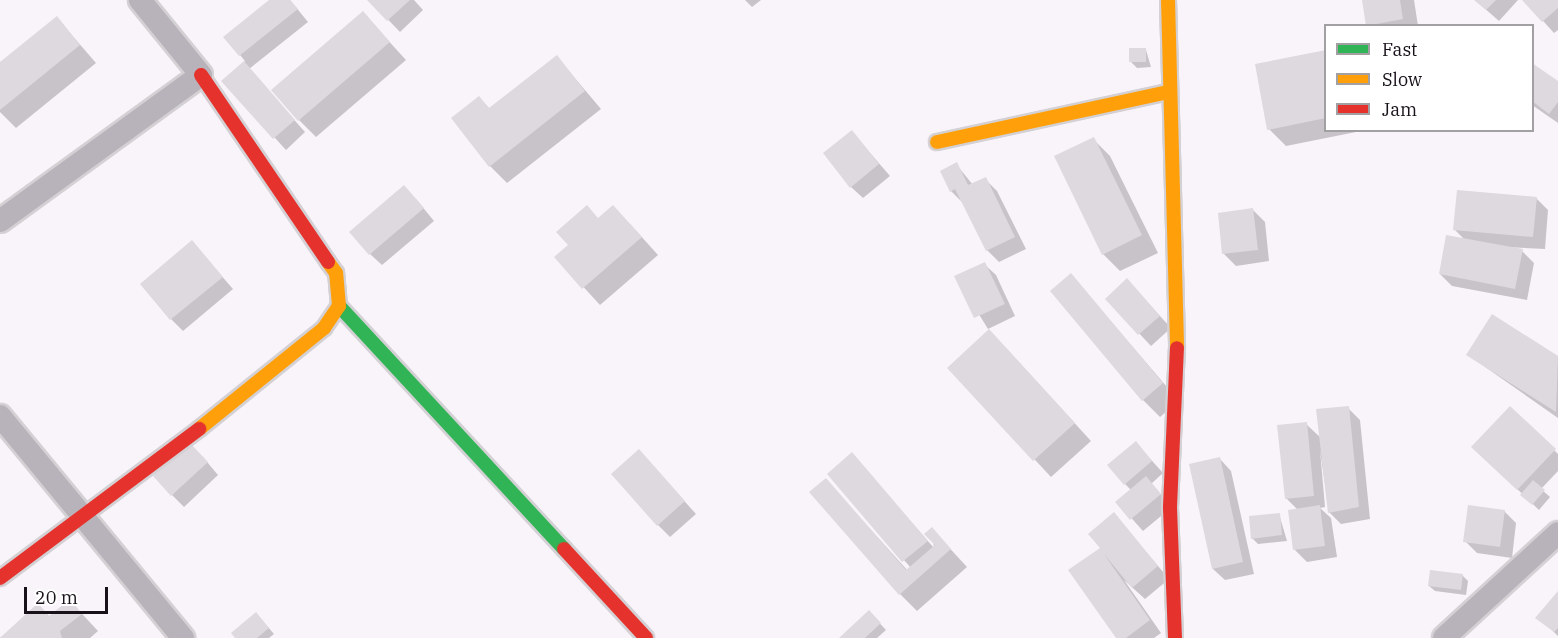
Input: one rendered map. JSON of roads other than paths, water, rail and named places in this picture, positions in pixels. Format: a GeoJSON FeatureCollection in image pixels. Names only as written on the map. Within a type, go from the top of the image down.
{"type":"FeatureCollection","features":[{"type":"Feature","properties":{"kind":"street"},"geometry":{"type":"LineString","coordinates":[[140,0],[201,75],[336,273],[339,306],[646,638]]}},
{"type":"Feature","properties":{"kind":"street"},"geometry":{"type":"LineString","coordinates":[[1168,0],[1168,92],[1179,398],[1170,507],[1176,638]]}},
{"type":"Feature","properties":{"kind":"street"},"geometry":{"type":"LineString","coordinates":[[0,221],[201,75]]}},
{"type":"Feature","properties":{"kind":"street"},"geometry":{"type":"LineString","coordinates":[[937,142],[1168,92]]}},
{"type":"Feature","properties":{"kind":"street"},"geometry":{"type":"LineString","coordinates":[[0,578],[81,520],[324,328],[339,306]]}},
{"type":"Feature","properties":{"kind":"street"},"geometry":{"type":"LineString","coordinates":[[0,416],[81,520],[183,638]]}},
{"type":"Feature","properties":{"kind":"street"},"geometry":{"type":"LineString","coordinates":[[1444,638],[1558,533]]}}]}
